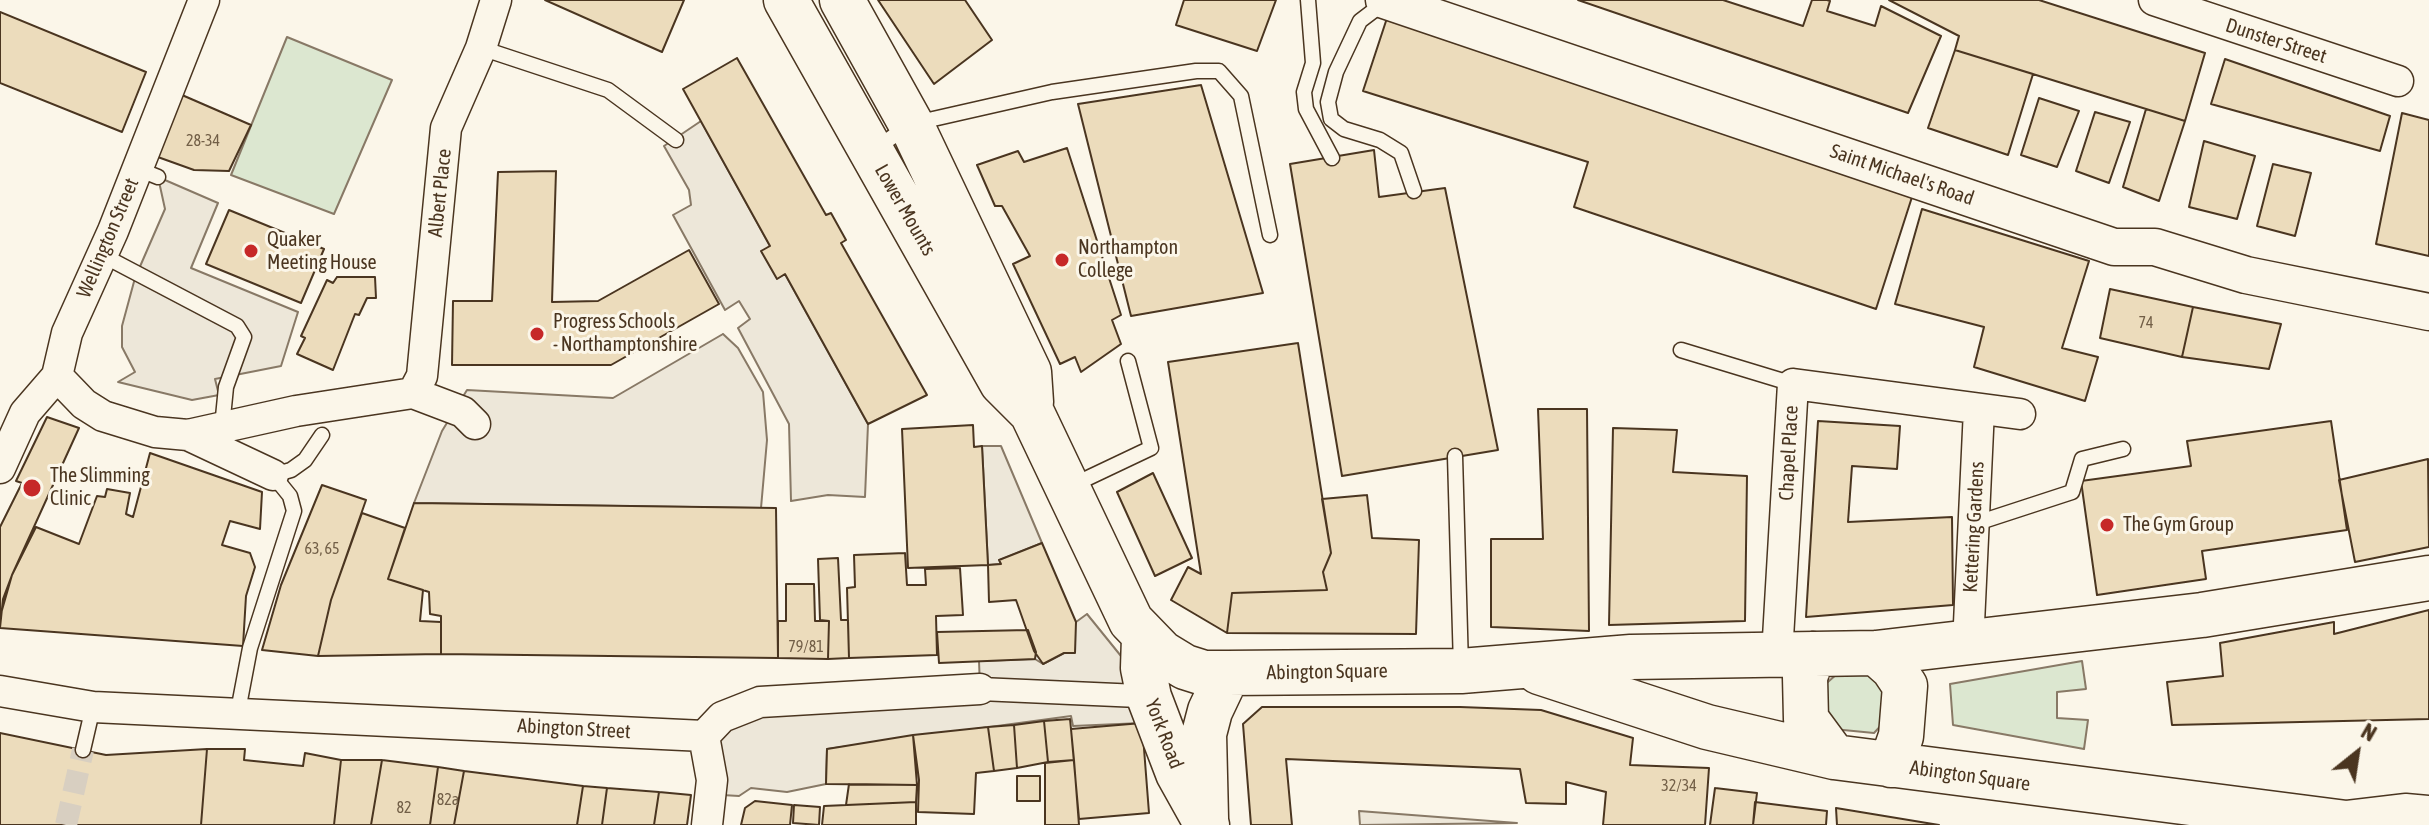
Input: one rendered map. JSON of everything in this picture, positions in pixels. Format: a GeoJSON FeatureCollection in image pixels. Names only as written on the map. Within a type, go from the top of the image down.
{"type":"FeatureCollection","features":[{"type":"Feature","properties":{"kind":"main road","name":"Lower Mounts"},"geometry":{"type":"LineString","coordinates":[[786,0],[1002,383],[1032,413],[1131,621],[1144,637]]}},
{"type":"Feature","properties":{"kind":"main road","name":"Lower Mounts"},"geometry":{"type":"LineString","coordinates":[[842,0],[911,124],[1029,372],[1032,413]]}},
{"type":"Feature","properties":{"kind":"main road","name":"Abington Square"},"geometry":{"type":"LineString","coordinates":[[1144,637],[1178,664],[1204,673],[1461,671],[1631,657],[1876,653],[1968,645],[2202,615],[2429,578]]}},
{"type":"Feature","properties":{"kind":"main road","name":"York Road"},"geometry":{"type":"LineString","coordinates":[[1144,637],[1143,668],[1149,697],[1178,773],[1207,824]]}},
{"type":"Feature","properties":{"kind":"main road"},"geometry":{"type":"LineString","coordinates":[[1876,653],[1893,668],[1905,686],[1901,736],[1891,765]]}},
{"type":"Feature","properties":{"kind":"main road"},"geometry":{"type":"LineString","coordinates":[[1795,654],[1805,677],[1806,719],[1834,757]]}},
{"type":"Feature","properties":{"kind":"main road","name":"Abington Square"},"geometry":{"type":"LineString","coordinates":[[1522,666],[1707,727],[1834,757],[2349,824],[2405,816],[2429,818]]}},
{"type":"Feature","properties":{"kind":"main road"},"geometry":{"type":"LineString","coordinates":[[1207,824],[1204,734],[1210,711],[1228,673]]}},
{"type":"Feature","properties":{"kind":"street","name":"Wellington Street"},"geometry":{"type":"LineString","coordinates":[[0,468],[25,413],[57,376],[67,333],[102,255],[148,173],[204,0]]}},
{"type":"Feature","properties":{"kind":"street","name":"Albert Place"},"geometry":{"type":"LineString","coordinates":[[413,393],[422,376],[446,128],[481,48],[496,0]]}},
{"type":"Feature","properties":{"kind":"street","name":"Saint Michael's Road"},"geometry":{"type":"LineString","coordinates":[[1386,0],[2114,247],[2155,247],[2246,275],[2429,312]]}},
{"type":"Feature","properties":{"kind":"street","name":"Dunster Street"},"geometry":{"type":"LineString","coordinates":[[2154,0],[2227,12],[2398,81]]}},
{"type":"Feature","properties":{"kind":"street"},"geometry":{"type":"LineString","coordinates":[[57,376],[77,399],[103,416],[155,432],[188,435],[413,393],[463,412],[475,424]]}},
{"type":"Feature","properties":{"kind":"street","name":"Chapel Place"},"geometry":{"type":"LineString","coordinates":[[1795,654],[1793,384],[2020,414]]}},
{"type":"Feature","properties":{"kind":"street","name":"Kettering Gardens"},"geometry":{"type":"LineString","coordinates":[[1968,645],[1979,409]]}},
{"type":"Feature","properties":{"kind":"street"},"geometry":{"type":"LineString","coordinates":[[188,435],[273,475]]}},
{"type":"Feature","properties":{"kind":"street"},"geometry":{"type":"LineString","coordinates":[[707,825],[712,780],[704,736],[722,717],[760,702],[980,689],[1139,696]]}},
{"type":"Feature","properties":{"kind":"street","name":"Abington Street"},"geometry":{"type":"LineString","coordinates":[[0,691],[93,707],[238,711],[704,736]]}},
{"type":"Feature","properties":{"kind":"lane"},"geometry":{"type":"LineString","coordinates":[[1308,0],[1313,63],[1304,92],[1306,109],[1332,158]]}},
{"type":"Feature","properties":{"kind":"lane"},"geometry":{"type":"LineString","coordinates":[[1386,0],[1360,21],[1336,72],[1328,102],[1331,119],[1344,129],[1380,140],[1401,153],[1414,191]]}},
{"type":"Feature","properties":{"kind":"lane"},"geometry":{"type":"LineString","coordinates":[[481,48],[608,90],[676,140]]}},
{"type":"Feature","properties":{"kind":"lane"},"geometry":{"type":"LineString","coordinates":[[872,151],[911,124],[1052,92],[1196,71],[1219,71],[1241,96],[1270,235]]}},
{"type":"Feature","properties":{"kind":"lane"},"geometry":{"type":"LineString","coordinates":[[102,255],[237,326],[244,337],[226,387],[222,427]]}},
{"type":"Feature","properties":{"kind":"lane"},"geometry":{"type":"LineString","coordinates":[[1681,350],[1793,384]]}},
{"type":"Feature","properties":{"kind":"lane"},"geometry":{"type":"LineString","coordinates":[[1067,488],[1151,448],[1128,361]]}},
{"type":"Feature","properties":{"kind":"lane"},"geometry":{"type":"LineString","coordinates":[[238,711],[250,648],[294,511],[290,496],[273,475],[291,470],[305,460],[322,435]]}},
{"type":"Feature","properties":{"kind":"lane"},"geometry":{"type":"LineString","coordinates":[[1974,524],[2072,492],[2082,459],[2123,449]]}},
{"type":"Feature","properties":{"kind":"lane"},"geometry":{"type":"LineString","coordinates":[[1455,456],[1461,671]]}},
{"type":"Feature","properties":{"kind":"lane"},"geometry":{"type":"LineString","coordinates":[[83,750],[93,707]]}},
{"type":"Feature","properties":{"kind":"green space"},"geometry":{"type":"Polygon","coordinates":[[[287,37],[392,80],[334,214],[231,175],[287,37]]]}},
{"type":"Feature","properties":{"kind":"green space"},"geometry":{"type":"Polygon","coordinates":[[[2082,661],[2086,689],[2057,692],[2057,718],[2088,720],[2084,749],[1953,725],[1950,684],[2082,661]]]}},
{"type":"Feature","properties":{"kind":"green space"},"geometry":{"type":"Polygon","coordinates":[[[1837,674],[1869,674],[1887,687],[1887,719],[1874,733],[1833,729],[1820,713],[1821,688],[1837,674]]]}},
{"type":"Feature","properties":{"kind":"shaded area"},"geometry":{"type":"Polygon","coordinates":[[[701,121],[770,246],[762,252],[777,278],[785,274],[868,424],[865,497],[828,495],[791,501],[789,424],[738,328],[750,319],[739,301],[725,310],[673,215],[691,205],[689,190],[664,146],[701,121]]]}},
{"type":"Feature","properties":{"kind":"shaded area"},"geometry":{"type":"Polygon","coordinates":[[[158,177],[218,203],[191,268],[298,312],[281,366],[215,379],[219,395],[192,400],[118,382],[135,372],[122,347],[122,326],[135,278],[165,209],[158,177]]]}},
{"type":"Feature","properties":{"kind":"shaded area"},"geometry":{"type":"Polygon","coordinates":[[[723,334],[738,348],[763,392],[767,440],[761,508],[414,503],[442,431],[467,390],[613,398],[723,334]]]}},
{"type":"Feature","properties":{"kind":"shaded area"},"geometry":{"type":"Polygon","coordinates":[[[982,446],[1001,446],[1042,543],[1000,560],[1001,564],[988,565],[982,446]]]}},
{"type":"Feature","properties":{"kind":"shaded area"},"geometry":{"type":"Polygon","coordinates":[[[1087,614],[1125,661],[1142,723],[1073,726],[1071,716],[827,749],[826,784],[787,792],[751,788],[739,796],[722,795],[720,739],[724,728],[758,716],[980,688],[979,661],[1035,659],[1043,664],[1064,653],[1076,622],[1087,614]]]}},
{"type":"Feature","properties":{"kind":"shaded area"},"geometry":{"type":"Polygon","coordinates":[[[1359,811],[1517,823],[1360,825],[1359,811]]]}},
{"type":"Feature","properties":{"kind":"building"},"geometry":{"type":"Polygon","coordinates":[[[545,0],[684,0],[662,52],[545,0]]]}},
{"type":"Feature","properties":{"kind":"building"},"geometry":{"type":"Polygon","coordinates":[[[878,0],[965,0],[992,40],[934,84],[878,0]]]}},
{"type":"Feature","properties":{"kind":"building"},"geometry":{"type":"Polygon","coordinates":[[[1184,0],[1276,0],[1257,51],[1176,25],[1184,0]]]}},
{"type":"Feature","properties":{"kind":"building"},"geometry":{"type":"Polygon","coordinates":[[[1578,0],[1723,0],[1803,26],[1812,0],[1827,0],[1830,1],[1827,11],[1875,26],[1881,6],[1941,36],[1908,113],[1578,0]]]}},
{"type":"Feature","properties":{"kind":"building"},"geometry":{"type":"Polygon","coordinates":[[[1889,0],[2039,0],[2205,53],[2185,121],[1955,50],[1959,36],[1889,0]]]}},
{"type":"Feature","properties":{"kind":"building"},"geometry":{"type":"Polygon","coordinates":[[[0,12],[146,72],[122,132],[0,83],[0,12]]]}},
{"type":"Feature","properties":{"kind":"building"},"geometry":{"type":"Polygon","coordinates":[[[1387,18],[1912,197],[1876,309],[1574,207],[1588,162],[1363,91],[1387,18]]]}},
{"type":"Feature","properties":{"kind":"building"},"geometry":{"type":"Polygon","coordinates":[[[1955,50],[2033,74],[2008,155],[1928,128],[1955,50]]]}},
{"type":"Feature","properties":{"kind":"building"},"geometry":{"type":"Polygon","coordinates":[[[737,58],[826,215],[831,213],[846,240],[841,243],[927,395],[868,424],[785,274],[777,279],[761,251],[770,246],[683,89],[737,58]]]}},
{"type":"Feature","properties":{"kind":"building"},"geometry":{"type":"Polygon","coordinates":[[[2225,59],[2390,116],[2380,151],[2211,104],[2225,59]]]}},
{"type":"Feature","properties":{"kind":"building"},"geometry":{"type":"Polygon","coordinates":[[[1201,85],[1263,293],[1131,316],[1078,104],[1201,85]]]}},
{"type":"Feature","properties":{"kind":"building"},"geometry":{"type":"Polygon","coordinates":[[[182,95],[251,125],[229,171],[194,170],[155,156],[182,95]]]}},
{"type":"Feature","properties":{"kind":"building"},"geometry":{"type":"Polygon","coordinates":[[[2039,98],[2079,111],[2057,167],[2021,155],[2039,98]]]}},
{"type":"Feature","properties":{"kind":"building"},"geometry":{"type":"Polygon","coordinates":[[[2146,109],[2185,121],[2159,201],[2123,187],[2146,109]]]}},
{"type":"Feature","properties":{"kind":"building"},"geometry":{"type":"Polygon","coordinates":[[[2095,112],[2130,122],[2109,183],[2076,171],[2095,112]]]}},
{"type":"Feature","properties":{"kind":"building"},"geometry":{"type":"Polygon","coordinates":[[[2402,113],[2429,120],[2429,256],[2376,244],[2402,113]]]}},
{"type":"Feature","properties":{"kind":"building"},"geometry":{"type":"Polygon","coordinates":[[[2204,141],[2255,156],[2237,219],[2189,207],[2204,141]]]}},
{"type":"Feature","properties":{"kind":"building","name":"Northampton College"},"geometry":{"type":"Polygon","coordinates":[[[1067,148],[1121,315],[1112,320],[1121,344],[1081,372],[1075,357],[1060,364],[1013,264],[1030,256],[1002,206],[995,206],[977,165],[1018,151],[1024,162],[1067,148]]]}},
{"type":"Feature","properties":{"kind":"building"},"geometry":{"type":"Polygon","coordinates":[[[1374,150],[1379,197],[1445,188],[1498,450],[1342,476],[1290,164],[1374,150]]]}},
{"type":"Feature","properties":{"kind":"building"},"geometry":{"type":"Polygon","coordinates":[[[2273,164],[2311,173],[2295,236],[2257,226],[2273,164]]]}},
{"type":"Feature","properties":{"kind":"building"},"geometry":{"type":"Polygon","coordinates":[[[556,171],[552,302],[598,301],[689,250],[719,304],[611,365],[452,365],[453,301],[492,301],[498,172],[556,171]]]}},
{"type":"Feature","properties":{"kind":"building"},"geometry":{"type":"Polygon","coordinates":[[[1922,209],[2089,261],[2062,348],[2098,357],[2085,401],[1974,367],[1984,327],[1895,304],[1922,209]]]}},
{"type":"Feature","properties":{"kind":"building"},"geometry":{"type":"Polygon","coordinates":[[[229,210],[324,249],[301,303],[206,264],[229,210]]]}},
{"type":"Feature","properties":{"kind":"building"},"geometry":{"type":"Polygon","coordinates":[[[337,277],[375,277],[376,298],[367,298],[359,315],[355,314],[333,370],[297,354],[305,338],[301,336],[327,280],[333,283],[337,277]]]}},
{"type":"Feature","properties":{"kind":"building"},"geometry":{"type":"Polygon","coordinates":[[[2110,289],[2193,307],[2182,357],[2100,338],[2110,289]]]}},
{"type":"Feature","properties":{"kind":"building"},"geometry":{"type":"Polygon","coordinates":[[[2193,307],[2281,324],[2269,369],[2182,357],[2193,307]]]}},
{"type":"Feature","properties":{"kind":"building"},"geometry":{"type":"Polygon","coordinates":[[[1298,343],[1331,553],[1323,572],[1327,590],[1232,593],[1227,633],[1171,600],[1188,567],[1201,574],[1168,362],[1298,343]]]}},
{"type":"Feature","properties":{"kind":"building"},"geometry":{"type":"Polygon","coordinates":[[[1538,409],[1587,409],[1589,631],[1491,627],[1491,539],[1543,539],[1538,409]]]}},
{"type":"Feature","properties":{"kind":"building"},"geometry":{"type":"Polygon","coordinates":[[[47,417],[79,428],[12,575],[0,617],[0,527],[22,483],[16,481],[47,417]]]}},
{"type":"Feature","properties":{"kind":"building"},"geometry":{"type":"Polygon","coordinates":[[[1818,421],[1900,426],[1897,469],[1852,466],[1848,522],[1952,517],[1953,605],[1806,617],[1818,421]]]}},
{"type":"Feature","properties":{"kind":"building"},"geometry":{"type":"Polygon","coordinates":[[[2331,421],[2347,530],[2202,551],[2206,579],[2097,595],[2081,481],[2191,466],[2187,441],[2331,421]]]}},
{"type":"Feature","properties":{"kind":"building"},"geometry":{"type":"Polygon","coordinates":[[[973,425],[974,447],[982,446],[988,565],[908,568],[902,429],[973,425]]]}},
{"type":"Feature","properties":{"kind":"building"},"geometry":{"type":"Polygon","coordinates":[[[1613,428],[1677,430],[1673,472],[1747,476],[1745,621],[1609,625],[1613,428]]]}},
{"type":"Feature","properties":{"kind":"building"},"geometry":{"type":"Polygon","coordinates":[[[150,453],[262,492],[260,529],[230,521],[222,545],[250,553],[255,567],[246,596],[243,646],[0,628],[3,599],[36,527],[79,544],[97,496],[105,497],[107,489],[130,493],[126,514],[133,517],[150,453]]]}},
{"type":"Feature","properties":{"kind":"building"},"geometry":{"type":"Polygon","coordinates":[[[2428,459],[2429,547],[2355,562],[2339,480],[2428,459]]]}},
{"type":"Feature","properties":{"kind":"building"},"geometry":{"type":"Polygon","coordinates":[[[1153,473],[1192,558],[1155,576],[1117,492],[1153,473]]]}},
{"type":"Feature","properties":{"kind":"building"},"geometry":{"type":"Polygon","coordinates":[[[322,485],[366,500],[331,600],[318,656],[262,650],[281,585],[322,485]]]}},
{"type":"Feature","properties":{"kind":"building"},"geometry":{"type":"Polygon","coordinates":[[[1367,495],[1372,538],[1419,540],[1416,634],[1227,633],[1232,593],[1327,590],[1323,572],[1331,553],[1322,499],[1367,495]]]}},
{"type":"Feature","properties":{"kind":"building"},"geometry":{"type":"Polygon","coordinates":[[[414,503],[776,508],[778,658],[441,654],[441,616],[430,614],[429,592],[388,579],[414,503]]]}},
{"type":"Feature","properties":{"kind":"building"},"geometry":{"type":"Polygon","coordinates":[[[362,513],[405,528],[388,579],[423,590],[420,621],[441,622],[441,654],[318,656],[331,600],[362,513]]]}},
{"type":"Feature","properties":{"kind":"building"},"geometry":{"type":"Polygon","coordinates":[[[1042,543],[1076,622],[1075,653],[1064,653],[1043,664],[1034,651],[1016,600],[989,602],[988,565],[1001,564],[999,560],[1042,543]]]}},
{"type":"Feature","properties":{"kind":"building"},"geometry":{"type":"Polygon","coordinates":[[[905,553],[907,585],[926,585],[925,569],[960,568],[963,615],[936,616],[937,655],[849,658],[847,588],[855,587],[854,555],[905,553]]]}},
{"type":"Feature","properties":{"kind":"building"},"geometry":{"type":"Polygon","coordinates":[[[838,558],[841,620],[848,620],[849,658],[828,659],[829,621],[820,620],[818,559],[838,558]]]}},
{"type":"Feature","properties":{"kind":"building"},"geometry":{"type":"Polygon","coordinates":[[[786,584],[814,584],[815,621],[829,621],[828,659],[778,658],[778,621],[786,621],[786,584]]]}},
{"type":"Feature","properties":{"kind":"building"},"geometry":{"type":"Polygon","coordinates":[[[2429,610],[2429,719],[2172,725],[2167,682],[2223,676],[2220,643],[2334,622],[2334,634],[2429,610]]]}},
{"type":"Feature","properties":{"kind":"building"},"geometry":{"type":"Polygon","coordinates":[[[1028,630],[1036,652],[1035,659],[939,663],[937,632],[1028,630]]]}},
{"type":"Feature","properties":{"kind":"building"},"geometry":{"type":"Polygon","coordinates":[[[1262,707],[1541,710],[1633,738],[1630,765],[1709,768],[1705,825],[1603,825],[1606,792],[1566,782],[1566,804],[1526,803],[1520,769],[1286,759],[1292,825],[1251,825],[1243,724],[1262,707]]]}},
{"type":"Feature","properties":{"kind":"building"},"geometry":{"type":"Polygon","coordinates":[[[1070,719],[1074,760],[1048,762],[1044,721],[1070,719]]]}},
{"type":"Feature","properties":{"kind":"building"},"geometry":{"type":"Polygon","coordinates":[[[1044,721],[1048,762],[1017,768],[1014,725],[1044,721]]]}},
{"type":"Feature","properties":{"kind":"building"},"geometry":{"type":"Polygon","coordinates":[[[1142,723],[1149,813],[1079,819],[1071,729],[1142,723]]]}},
{"type":"Feature","properties":{"kind":"building"},"geometry":{"type":"Polygon","coordinates":[[[1014,725],[1017,768],[994,771],[988,727],[1014,725]]]}},
{"type":"Feature","properties":{"kind":"building"},"geometry":{"type":"Polygon","coordinates":[[[988,727],[994,771],[976,773],[974,814],[918,812],[919,780],[913,735],[988,727]]]}},
{"type":"Feature","properties":{"kind":"building"},"geometry":{"type":"Polygon","coordinates":[[[0,733],[106,755],[207,749],[201,825],[0,825],[0,733]]]}},
{"type":"Feature","properties":{"kind":"building"},"geometry":{"type":"Polygon","coordinates":[[[913,735],[917,785],[826,784],[827,749],[913,735]]]}},
{"type":"Feature","properties":{"kind":"building"},"geometry":{"type":"Polygon","coordinates":[[[207,749],[245,749],[244,760],[303,766],[305,753],[341,760],[334,825],[201,825],[207,749]]]}},
{"type":"Feature","properties":{"kind":"building"},"geometry":{"type":"Polygon","coordinates":[[[341,760],[382,760],[371,825],[334,825],[341,760]]]}},
{"type":"Feature","properties":{"kind":"building"},"geometry":{"type":"Polygon","coordinates":[[[382,760],[438,767],[430,825],[371,825],[382,760]]]}},
{"type":"Feature","properties":{"kind":"building"},"geometry":{"type":"Polygon","coordinates":[[[1074,760],[1079,825],[1045,825],[1045,763],[1074,760]]]}},
{"type":"Feature","properties":{"kind":"building"},"geometry":{"type":"Polygon","coordinates":[[[438,767],[464,771],[454,825],[430,825],[438,767]]]}},
{"type":"Feature","properties":{"kind":"building"},"geometry":{"type":"Polygon","coordinates":[[[464,771],[583,786],[577,825],[454,825],[464,771]]]}},
{"type":"Feature","properties":{"kind":"building"},"geometry":{"type":"Polygon","coordinates":[[[1017,776],[1040,776],[1040,801],[1017,801],[1017,776]]]}},
{"type":"Feature","properties":{"kind":"building"},"geometry":{"type":"Polygon","coordinates":[[[849,784],[917,785],[916,802],[846,805],[849,784]]]}},
{"type":"Feature","properties":{"kind":"building"},"geometry":{"type":"Polygon","coordinates":[[[583,786],[607,788],[602,825],[577,825],[583,786]]]}},
{"type":"Feature","properties":{"kind":"building"},"geometry":{"type":"Polygon","coordinates":[[[607,788],[659,792],[654,825],[602,825],[607,788]]]}},
{"type":"Feature","properties":{"kind":"building"},"geometry":{"type":"Polygon","coordinates":[[[1715,788],[1757,793],[1753,825],[1710,825],[1715,788]]]}},
{"type":"Feature","properties":{"kind":"building"},"geometry":{"type":"Polygon","coordinates":[[[659,792],[691,795],[687,825],[654,825],[659,792]]]}},
{"type":"Feature","properties":{"kind":"building"},"geometry":{"type":"Polygon","coordinates":[[[755,801],[792,805],[790,825],[741,825],[745,808],[755,801]]]}},
{"type":"Feature","properties":{"kind":"building"},"geometry":{"type":"Polygon","coordinates":[[[916,802],[916,825],[822,825],[824,806],[916,802]]]}},
{"type":"Feature","properties":{"kind":"building"},"geometry":{"type":"Polygon","coordinates":[[[1755,802],[1827,811],[1826,825],[1753,825],[1755,802]]]}},
{"type":"Feature","properties":{"kind":"building"},"geometry":{"type":"Polygon","coordinates":[[[794,805],[820,807],[819,825],[793,823],[794,805]]]}},
{"type":"Feature","properties":{"kind":"building"},"geometry":{"type":"Polygon","coordinates":[[[1836,808],[1939,825],[1837,825],[1836,808]]]}},
{"type":"Feature","properties":{"kind":"tunnel"},"geometry":{"type":"LineString","coordinates":[[66,825],[83,750]]}},
{"type":"Feature","properties":{"kind":"place","name":"Quaker Meeting House"},"geometry":{"type":"Point","coordinates":[251,251]}},
{"type":"Feature","properties":{"kind":"place","name":"Northampton College"},"geometry":{"type":"Point","coordinates":[1062,260]}},
{"type":"Feature","properties":{"kind":"place","name":"Progress Schools - Northamptonshire"},"geometry":{"type":"Point","coordinates":[537,334]}},
{"type":"Feature","properties":{"kind":"place","name":"The Slimming Clinic"},"geometry":{"type":"Point","coordinates":[32,488]}},
{"type":"Feature","properties":{"kind":"place","name":"The Gym Group"},"geometry":{"type":"Point","coordinates":[2107,525]}}]}
